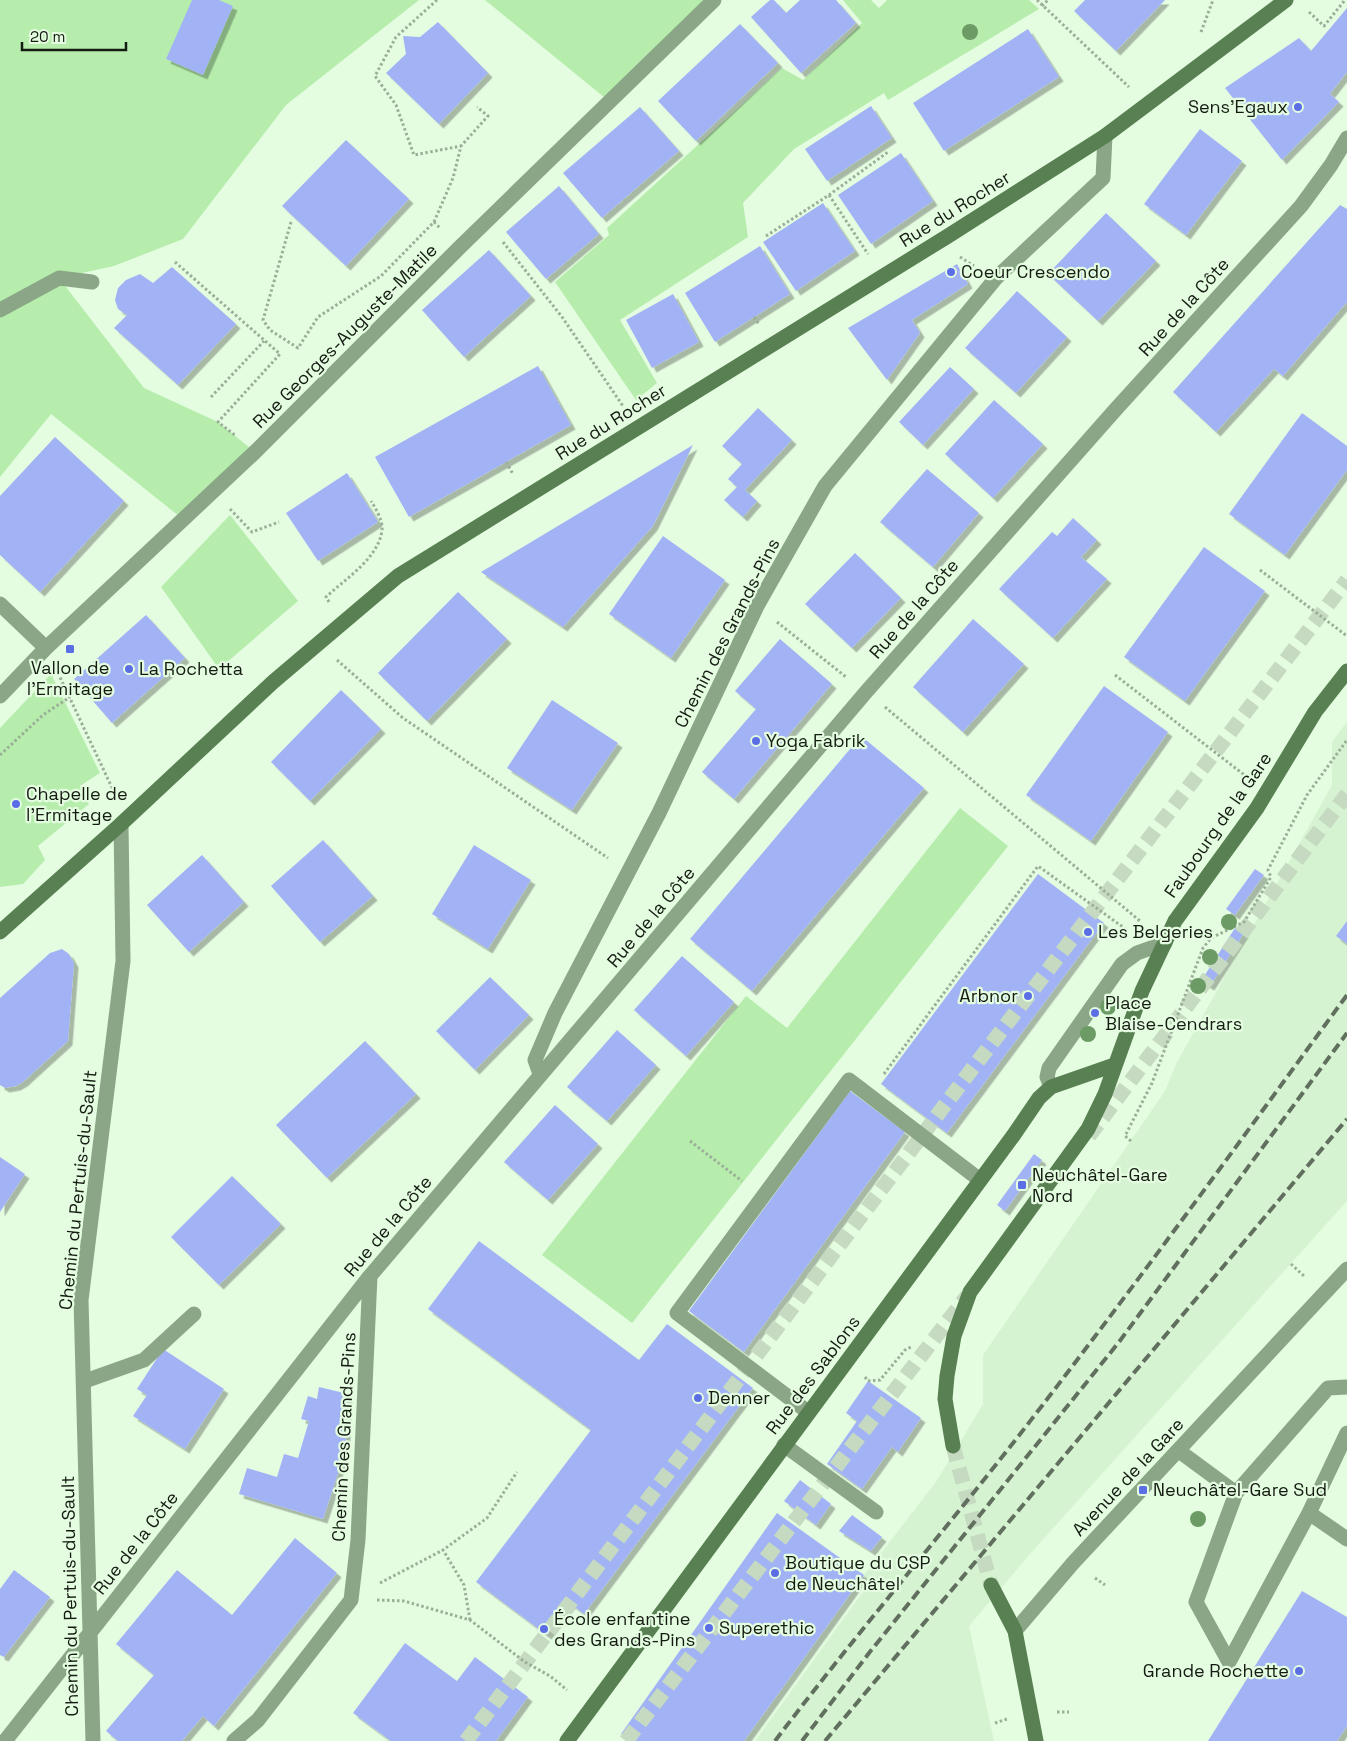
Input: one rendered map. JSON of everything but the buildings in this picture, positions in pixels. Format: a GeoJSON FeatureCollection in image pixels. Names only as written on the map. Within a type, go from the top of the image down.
{"type":"FeatureCollection","features":[{"type":"Feature","properties":{"kind":"main road","name":"Rue du Rocher"},"geometry":{"type":"LineString","coordinates":[[0,932],[121,824],[273,682],[398,576],[948,236],[1105,136],[1286,0]]}},
{"type":"Feature","properties":{"kind":"main road","name":"Faubourg de la Gare"},"geometry":{"type":"LineString","coordinates":[[1114,1065],[1142,991],[1165,942],[1188,900],[1257,808],[1315,712],[1347,671]]}},
{"type":"Feature","properties":{"kind":"main road","name":"Rue des Sablons"},"geometry":{"type":"LineString","coordinates":[[567,1741],[1039,1098],[1051,1086],[1114,1065]]}},
{"type":"Feature","properties":{"kind":"main road"},"geometry":{"type":"LineString","coordinates":[[953,1446],[945,1399],[947,1376],[954,1336],[970,1292],[1078,1145],[1105,1094],[1114,1065]]}},
{"type":"Feature","properties":{"kind":"main road"},"geometry":{"type":"LineString","coordinates":[[991,1585],[1015,1631],[1036,1741]]}},
{"type":"Feature","properties":{"kind":"street","name":"Rue Georges-Auguste-Matile"},"geometry":{"type":"LineString","coordinates":[[0,696],[46,648],[256,452],[460,247],[714,0]]}},
{"type":"Feature","properties":{"kind":"street","name":"Chemin des Grands-Pins"},"geometry":{"type":"LineString","coordinates":[[540,1074],[535,1060],[555,1013],[659,813],[757,606],[825,486],[996,278],[1103,178],[1105,136]]}},
{"type":"Feature","properties":{"kind":"street","name":"Rue de la Côte"},"geometry":{"type":"LineString","coordinates":[[5,1741],[370,1276],[866,692],[1116,409],[1301,206],[1331,165],[1347,138]]}},
{"type":"Feature","properties":{"kind":"street"},"geometry":{"type":"LineString","coordinates":[[0,310],[59,278],[92,282]]}},
{"type":"Feature","properties":{"kind":"street"},"geometry":{"type":"LineString","coordinates":[[0,604],[46,648]]}},
{"type":"Feature","properties":{"kind":"street","name":"Chemin du Pertuis-du-Sault"},"geometry":{"type":"LineString","coordinates":[[93,1741],[85,1381],[81,1300],[123,962],[121,824]]}},
{"type":"Feature","properties":{"kind":"street"},"geometry":{"type":"LineString","coordinates":[[1051,1086],[1047,1077],[1049,1068],[1122,964],[1137,953],[1165,942]]}},
{"type":"Feature","properties":{"kind":"street"},"geometry":{"type":"LineString","coordinates":[[808,1412],[677,1313],[849,1080],[980,1180]]}},
{"type":"Feature","properties":{"kind":"street","name":"Avenue de la Gare"},"geometry":{"type":"LineString","coordinates":[[1015,1631],[1073,1563],[1347,1269]]}},
{"type":"Feature","properties":{"kind":"street","name":"Chemin des Grands-Pins"},"geometry":{"type":"LineString","coordinates":[[351,1600],[359,1530],[370,1276]]}},
{"type":"Feature","properties":{"kind":"street"},"geometry":{"type":"LineString","coordinates":[[85,1381],[144,1360],[194,1314]]}},
{"type":"Feature","properties":{"kind":"street"},"geometry":{"type":"LineString","coordinates":[[1347,1387],[1328,1388],[1236,1494],[1196,1602],[1229,1662],[1309,1513],[1347,1433]]}},
{"type":"Feature","properties":{"kind":"street"},"geometry":{"type":"LineString","coordinates":[[784,1445],[876,1512]]}},
{"type":"Feature","properties":{"kind":"street"},"geometry":{"type":"LineString","coordinates":[[1179,1451],[1236,1494]]}},
{"type":"Feature","properties":{"kind":"street"},"geometry":{"type":"LineString","coordinates":[[1309,1513],[1347,1539]]}},
{"type":"Feature","properties":{"kind":"street"},"geometry":{"type":"LineString","coordinates":[[234,1741],[258,1720],[351,1600]]}},
{"type":"Feature","properties":{"kind":"path"},"geometry":{"type":"LineString","coordinates":[[437,0],[396,37],[376,76],[396,105],[414,155],[462,146]]}},
{"type":"Feature","properties":{"kind":"path"},"geometry":{"type":"LineString","coordinates":[[1037,0],[1131,90]]}},
{"type":"Feature","properties":{"kind":"path"},"geometry":{"type":"LineString","coordinates":[[1042,6],[1048,0]]}},
{"type":"Feature","properties":{"kind":"path"},"geometry":{"type":"LineString","coordinates":[[1202,36],[1201,30],[1213,0]]}},
{"type":"Feature","properties":{"kind":"path"},"geometry":{"type":"LineString","coordinates":[[1304,7],[1324,26],[1345,0]]}},
{"type":"Feature","properties":{"kind":"path"},"geometry":{"type":"LineString","coordinates":[[291,222],[264,320],[270,330],[298,348],[318,317],[381,276],[434,222],[453,178],[462,146],[488,116],[477,107]]}},
{"type":"Feature","properties":{"kind":"path"},"geometry":{"type":"LineString","coordinates":[[766,236],[829,195],[888,152]]}},
{"type":"Feature","properties":{"kind":"path"},"geometry":{"type":"LineString","coordinates":[[829,195],[870,257]]}},
{"type":"Feature","properties":{"kind":"path"},"geometry":{"type":"LineString","coordinates":[[434,222],[460,247]]}},
{"type":"Feature","properties":{"kind":"path"},"geometry":{"type":"LineString","coordinates":[[948,236],[962,260],[996,278]]}},
{"type":"Feature","properties":{"kind":"path"},"geometry":{"type":"LineString","coordinates":[[502,241],[562,317],[625,410]]}},
{"type":"Feature","properties":{"kind":"path"},"geometry":{"type":"LineString","coordinates":[[175,262],[280,354],[218,422],[256,452]]}},
{"type":"Feature","properties":{"kind":"path"},"geometry":{"type":"LineString","coordinates":[[211,397],[264,341]]}},
{"type":"Feature","properties":{"kind":"path"},"geometry":{"type":"LineString","coordinates":[[506,462],[514,475]]}},
{"type":"Feature","properties":{"kind":"path"},"geometry":{"type":"LineString","coordinates":[[332,608],[326,597],[373,554],[382,529],[378,512],[371,501]]}},
{"type":"Feature","properties":{"kind":"path"},"geometry":{"type":"LineString","coordinates":[[228,508],[252,532],[279,522]]}},
{"type":"Feature","properties":{"kind":"path"},"geometry":{"type":"LineString","coordinates":[[1260,570],[1347,636]]}},
{"type":"Feature","properties":{"kind":"path"},"geometry":{"type":"LineString","coordinates":[[757,606],[866,692]]}},
{"type":"Feature","properties":{"kind":"path"},"geometry":{"type":"LineString","coordinates":[[46,648],[114,786]]}},
{"type":"Feature","properties":{"kind":"path"},"geometry":{"type":"LineString","coordinates":[[333,656],[402,718],[612,860]]}},
{"type":"Feature","properties":{"kind":"path"},"geometry":{"type":"LineString","coordinates":[[1115,675],[1251,780]]}},
{"type":"Feature","properties":{"kind":"path"},"geometry":{"type":"LineString","coordinates":[[0,755],[43,715],[70,697]]}},
{"type":"Feature","properties":{"kind":"path"},"geometry":{"type":"LineString","coordinates":[[882,705],[1140,921]]}},
{"type":"Feature","properties":{"kind":"path"},"geometry":{"type":"LineString","coordinates":[[1131,1141],[1125,1136],[1152,1083],[1203,948],[1210,938],[1244,922],[1271,876],[1268,870],[1308,795],[1347,740]]}},
{"type":"Feature","properties":{"kind":"path"},"geometry":{"type":"LineString","coordinates":[[879,1080],[1038,866],[1133,935]]}},
{"type":"Feature","properties":{"kind":"path"},"geometry":{"type":"LineString","coordinates":[[690,1141],[763,1196]]}},
{"type":"Feature","properties":{"kind":"path"},"geometry":{"type":"LineString","coordinates":[[868,1381],[880,1380],[905,1350],[913,1346]]}},
{"type":"Feature","properties":{"kind":"path"},"geometry":{"type":"LineString","coordinates":[[351,1600],[404,1569],[443,1550],[487,1518],[517,1472]]}},
{"type":"Feature","properties":{"kind":"path"},"geometry":{"type":"LineString","coordinates":[[443,1550],[464,1585],[470,1620]]}},
{"type":"Feature","properties":{"kind":"path"},"geometry":{"type":"LineString","coordinates":[[351,1600],[404,1601],[470,1620],[525,1662],[550,1676],[567,1690]]}},
{"type":"Feature","properties":{"kind":"shaded area"},"geometry":{"type":"Polygon","coordinates":[[[1347,722],[1347,1201],[1030,1554],[969,1626],[994,1741],[755,1741],[870,1582],[864,1575],[936,1482],[983,1404],[983,1355],[1165,1091],[1176,1064],[1332,785],[1332,742],[1347,722]]]}},
{"type":"Feature","properties":{"kind":"green space"},"geometry":{"type":"Polygon","coordinates":[[[0,0],[419,0],[286,105],[183,239],[114,266],[59,278],[144,388],[218,422],[255,452],[184,520],[51,414],[0,477],[0,0]]]}},
{"type":"Feature","properties":{"kind":"green space"},"geometry":{"type":"Polygon","coordinates":[[[485,0],[714,0],[610,102],[485,0]]]}},
{"type":"Feature","properties":{"kind":"green space"},"geometry":{"type":"Polygon","coordinates":[[[843,0],[871,0],[879,8],[887,0],[1029,0],[1039,9],[888,100],[884,93],[794,149],[743,203],[748,237],[620,320],[657,383],[636,400],[555,282],[609,235],[607,228],[782,68],[803,80],[862,23],[843,0]]]}},
{"type":"Feature","properties":{"kind":"green space"},"geometry":{"type":"Polygon","coordinates":[[[230,515],[298,601],[219,669],[161,587],[230,515]]]}},
{"type":"Feature","properties":{"kind":"green space"},"geometry":{"type":"Polygon","coordinates":[[[51,674],[100,773],[80,786],[89,804],[38,846],[45,860],[23,884],[0,887],[0,728],[51,674]]]}},
{"type":"Feature","properties":{"kind":"green space"},"geometry":{"type":"Polygon","coordinates":[[[960,808],[1008,846],[632,1323],[542,1255],[746,996],[787,1028],[960,808]]]}},
{"type":"Feature","properties":{"kind":"tunnel"},"geometry":{"type":"LineString","coordinates":[[466,1741],[969,1073],[1347,580]]}},
{"type":"Feature","properties":{"kind":"tunnel"},"geometry":{"type":"LineString","coordinates":[[1089,1136],[1347,794]]}},
{"type":"Feature","properties":{"kind":"tunnel"},"geometry":{"type":"LineString","coordinates":[[626,1741],[967,1296]]}},
{"type":"Feature","properties":{"kind":"tunnel"},"geometry":{"type":"LineString","coordinates":[[953,1446],[991,1585]]}},
{"type":"Feature","properties":{"kind":"railway"},"geometry":{"type":"LineString","coordinates":[[775,1741],[987,1476],[1101,1329],[1347,995]]}},
{"type":"Feature","properties":{"kind":"railway"},"geometry":{"type":"LineString","coordinates":[[802,1741],[869,1653],[1119,1342],[1347,1033]]}},
{"type":"Feature","properties":{"kind":"railway"},"geometry":{"type":"LineString","coordinates":[[825,1741],[1347,1119]]}},
{"type":"Feature","properties":{"kind":"place","name":"Sens'Egaux"},"geometry":{"type":"Point","coordinates":[1298,107]}},
{"type":"Feature","properties":{"kind":"place","name":"Coeur Crescendo"},"geometry":{"type":"Point","coordinates":[951,272]}},
{"type":"Feature","properties":{"kind":"place","name":"Vallon de l'Ermitage"},"geometry":{"type":"Point","coordinates":[70,649]}},
{"type":"Feature","properties":{"kind":"place","name":"La Rochetta"},"geometry":{"type":"Point","coordinates":[129,669]}},
{"type":"Feature","properties":{"kind":"place","name":"Yoga Fabrik"},"geometry":{"type":"Point","coordinates":[756,741]}},
{"type":"Feature","properties":{"kind":"place","name":"Chapelle de l'Ermitage"},"geometry":{"type":"Point","coordinates":[16,804]}},
{"type":"Feature","properties":{"kind":"place","name":"Les Belgeries"},"geometry":{"type":"Point","coordinates":[1088,932]}},
{"type":"Feature","properties":{"kind":"place","name":"Arbnor"},"geometry":{"type":"Point","coordinates":[1028,996]}},
{"type":"Feature","properties":{"kind":"place","name":"Place Blaise-Cendrars"},"geometry":{"type":"Point","coordinates":[1095,1013]}},
{"type":"Feature","properties":{"kind":"place","name":"Neuchâtel-Gare Nord"},"geometry":{"type":"Point","coordinates":[1022,1185]}},
{"type":"Feature","properties":{"kind":"place","name":"Denner"},"geometry":{"type":"Point","coordinates":[698,1398]}},
{"type":"Feature","properties":{"kind":"place","name":"Neuchâtel-Gare Sud"},"geometry":{"type":"Point","coordinates":[1143,1490]}},
{"type":"Feature","properties":{"kind":"place","name":"Boutique du CSP de Neuchâtel"},"geometry":{"type":"Point","coordinates":[775,1573]}},
{"type":"Feature","properties":{"kind":"place","name":"Superethic"},"geometry":{"type":"Point","coordinates":[709,1628]}},
{"type":"Feature","properties":{"kind":"place","name":"École enfantine des Grands-Pins"},"geometry":{"type":"Point","coordinates":[544,1629]}},
{"type":"Feature","properties":{"kind":"place","name":"Grande Rochette"},"geometry":{"type":"Point","coordinates":[1299,1671]}}]}
